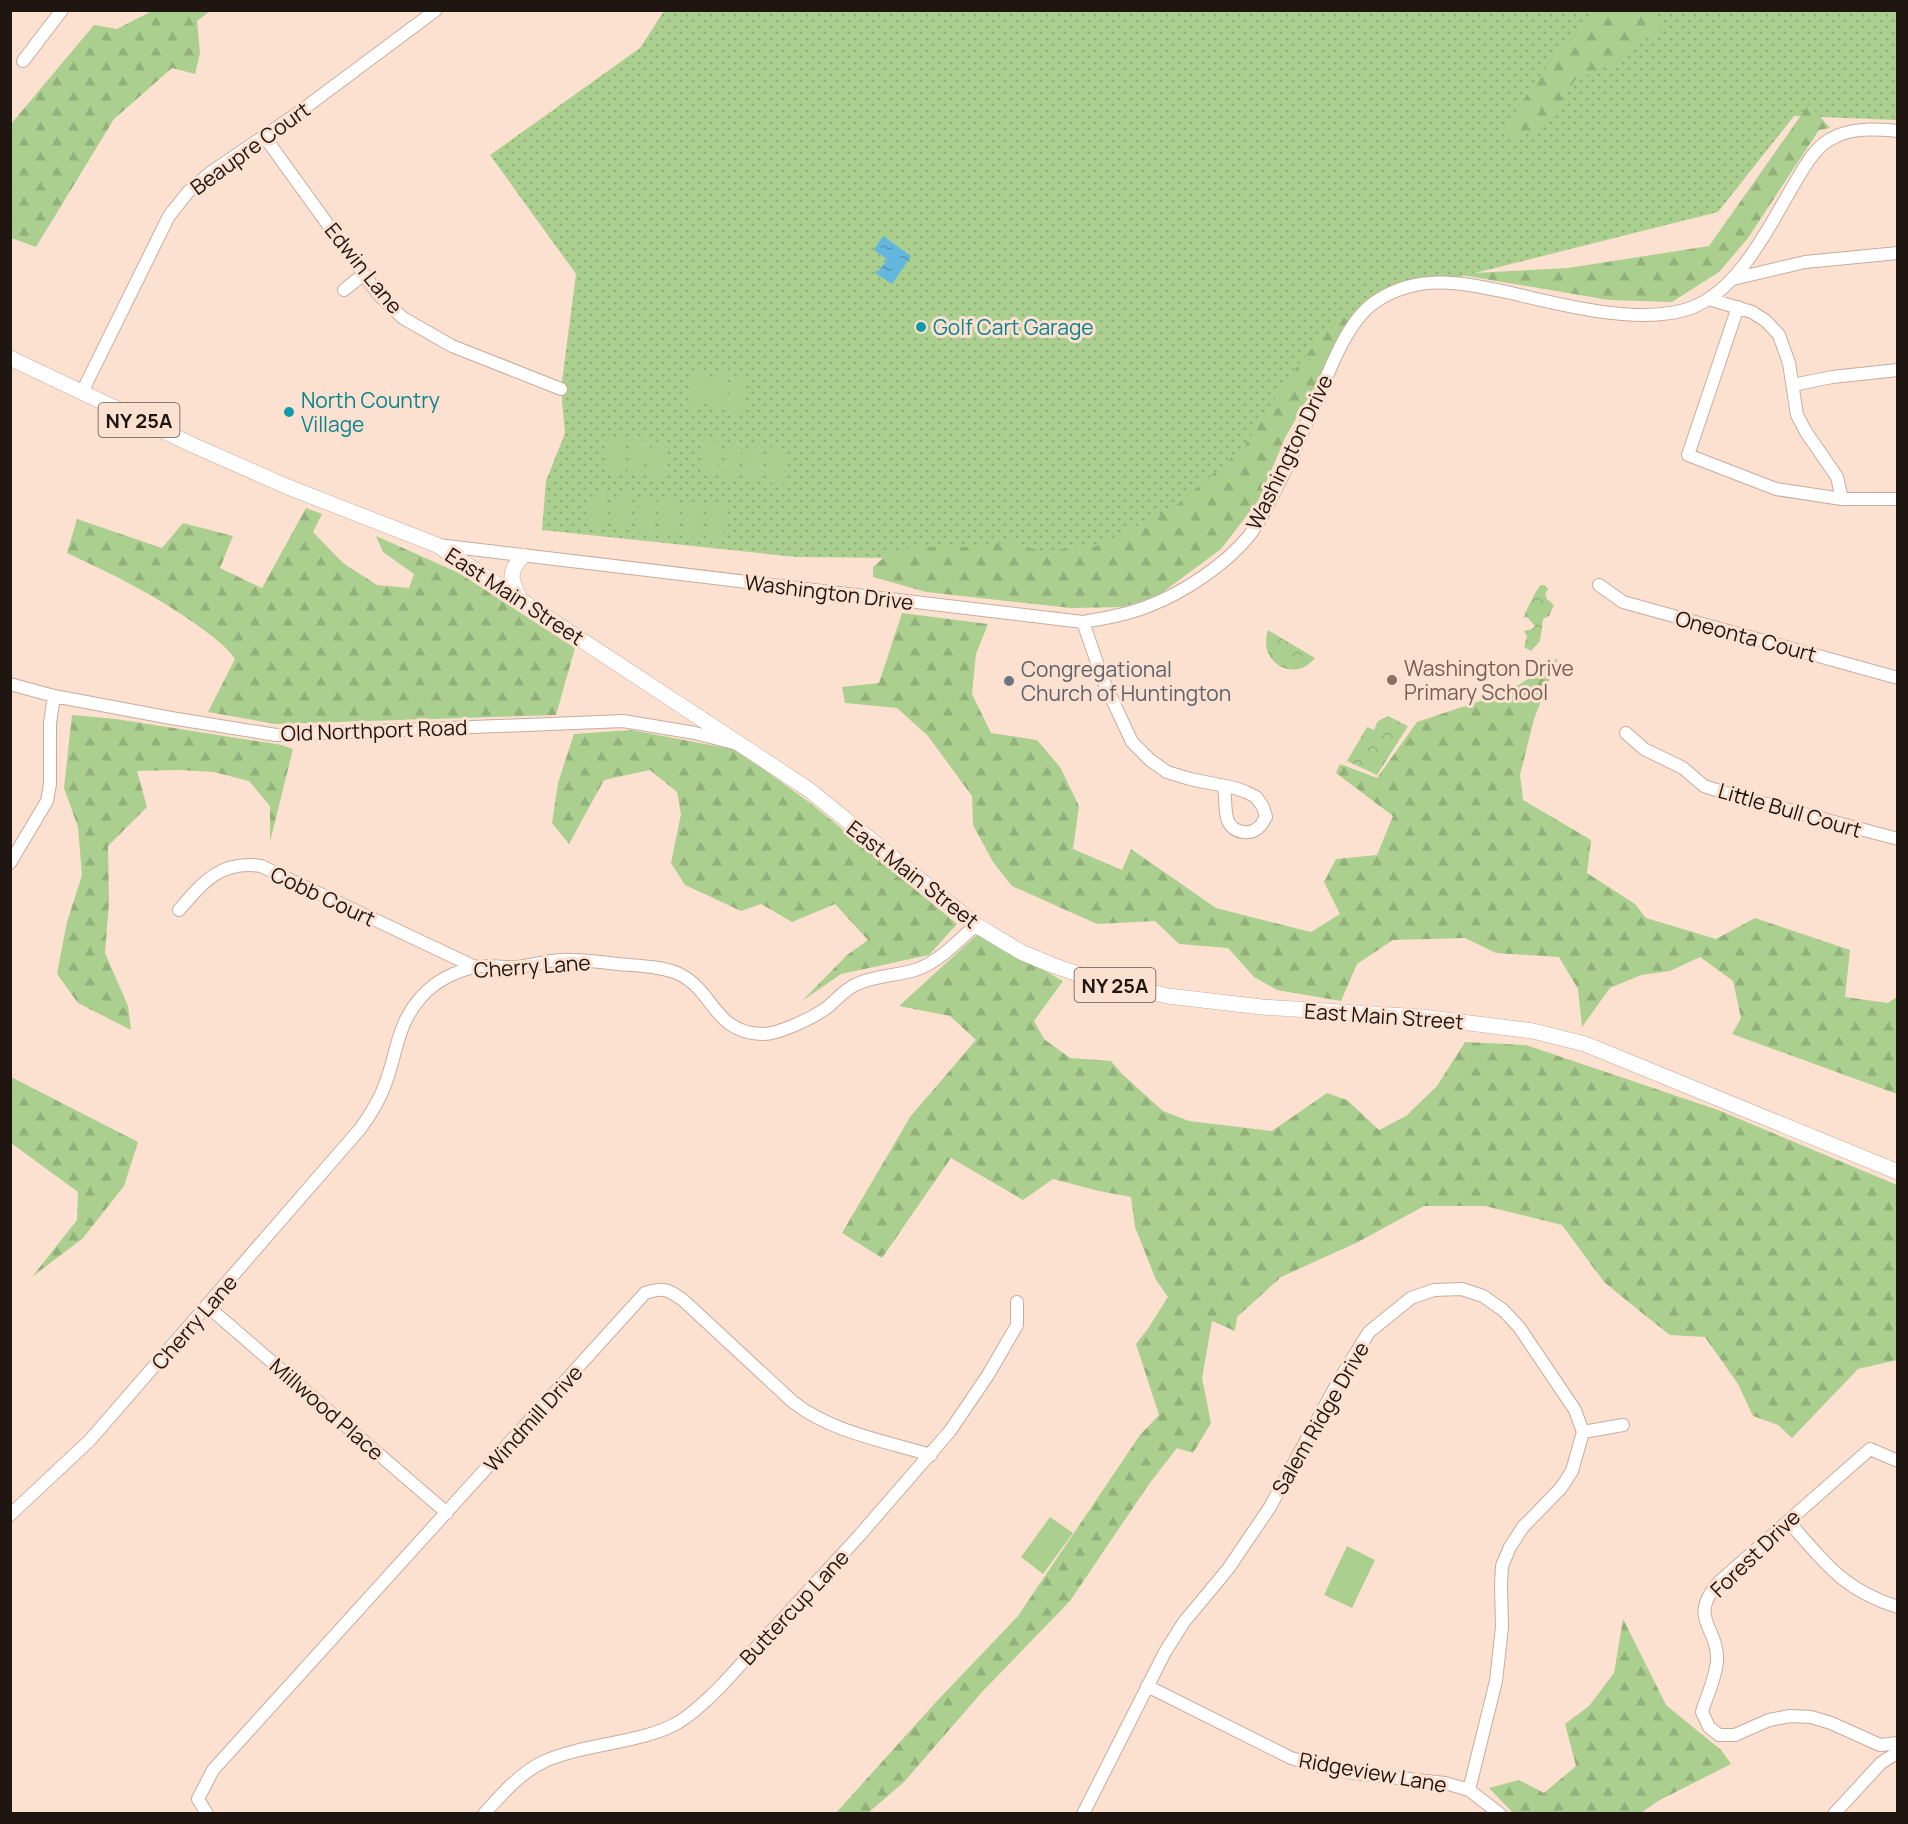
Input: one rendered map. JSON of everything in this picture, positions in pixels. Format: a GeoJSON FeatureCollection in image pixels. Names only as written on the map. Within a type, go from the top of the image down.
{"type":"FeatureCollection","features":[{"type":"Feature","properties":{"kind":"main road","name":"East Main Street"},"geometry":{"type":"LineString","coordinates":[[10,358],[195,446],[288,487],[437,545],[808,789],[976,925],[1021,951],[1052,965],[1087,977],[1168,996],[1262,1007],[1422,1017],[1533,1031],[1585,1044],[1898,1172]]}},
{"type":"Feature","properties":{"kind":"main road"},"geometry":{"type":"LineString","coordinates":[[520,599],[512,583],[512,573],[515,564],[523,556]]}},
{"type":"Feature","properties":{"kind":"street"},"geometry":{"type":"LineString","coordinates":[[23,61],[62,10]]}},
{"type":"Feature","properties":{"kind":"street","name":"Beaupre Court"},"geometry":{"type":"LineString","coordinates":[[82,392],[169,216],[188,192],[210,173],[436,10]]}},
{"type":"Feature","properties":{"kind":"street","name":"Washington Drive"},"geometry":{"type":"LineString","coordinates":[[437,545],[1083,622],[1123,615],[1152,605],[1188,587],[1222,562],[1248,537],[1281,480],[1337,353],[1355,323],[1374,302],[1412,285],[1434,281],[1464,283],[1627,315],[1665,314],[1691,308],[1709,299],[1733,279],[1759,243],[1809,159],[1828,140],[1845,132],[1872,129],[1898,131]]}},
{"type":"Feature","properties":{"kind":"street","name":"Edwin Lane"},"geometry":{"type":"LineString","coordinates":[[264,136],[378,294],[403,318],[452,345],[561,389]]}},
{"type":"Feature","properties":{"kind":"street"},"geometry":{"type":"LineString","coordinates":[[1733,279],[1805,262],[1898,254]]}},
{"type":"Feature","properties":{"kind":"street"},"geometry":{"type":"LineString","coordinates":[[344,290],[364,274]]}},
{"type":"Feature","properties":{"kind":"street"},"geometry":{"type":"LineString","coordinates":[[1709,299],[1752,312],[1766,321],[1779,335],[1789,363],[1797,415],[1815,447],[1837,477],[1842,499]]}},
{"type":"Feature","properties":{"kind":"street"},"geometry":{"type":"LineString","coordinates":[[1738,307],[1688,455],[1776,489],[1842,499],[1898,499]]}},
{"type":"Feature","properties":{"kind":"street"},"geometry":{"type":"LineString","coordinates":[[1793,385],[1832,377],[1898,370]]}},
{"type":"Feature","properties":{"kind":"street","name":"Oneonta Court"},"geometry":{"type":"LineString","coordinates":[[1599,585],[1623,602],[1898,678]]}},
{"type":"Feature","properties":{"kind":"street"},"geometry":{"type":"LineString","coordinates":[[1083,622],[1103,680],[1132,742],[1150,760],[1167,772],[1224,787]]}},
{"type":"Feature","properties":{"kind":"street","name":"Old Northport Road"},"geometry":{"type":"LineString","coordinates":[[10,684],[54,696],[276,735],[623,721],[695,733],[741,744]]}},
{"type":"Feature","properties":{"kind":"street"},"geometry":{"type":"LineString","coordinates":[[10,863],[46,801],[50,784],[50,723],[54,696]]}},
{"type":"Feature","properties":{"kind":"street","name":"Little Bull Court"},"geometry":{"type":"LineString","coordinates":[[1626,733],[1644,749],[1683,768],[1704,786],[1898,840]]}},
{"type":"Feature","properties":{"kind":"street","name":"Cobb Court"},"geometry":{"type":"LineString","coordinates":[[179,910],[198,888],[214,875],[232,866],[244,864],[261,866],[475,967]]}},
{"type":"Feature","properties":{"kind":"street","name":"Cherry Lane"},"geometry":{"type":"LineString","coordinates":[[10,1515],[90,1440],[360,1130],[377,1104],[394,1057],[399,1032],[422,996],[440,979],[475,967],[514,967],[559,960],[657,968],[677,973],[693,983],[728,1023],[744,1032],[765,1034],[801,1022],[825,1008],[840,994],[856,984],[919,968],[936,959],[976,925]]}},
{"type":"Feature","properties":{"kind":"street","name":"Windmill Drive"},"geometry":{"type":"LineString","coordinates":[[207,1814],[198,1799],[213,1770],[645,1293],[658,1289],[670,1291],[683,1300],[807,1413],[826,1423],[931,1455]]}},
{"type":"Feature","properties":{"kind":"street","name":"Salem Ridge Drive"},"geometry":{"type":"LineString","coordinates":[[1083,1814],[1165,1652],[1184,1622],[1228,1569],[1270,1507],[1355,1352],[1370,1332],[1390,1314],[1411,1299],[1434,1290],[1462,1289],[1483,1296],[1503,1310],[1519,1327],[1575,1410],[1583,1432]]}},
{"type":"Feature","properties":{"kind":"street","name":"Buttercup Lane"},"geometry":{"type":"LineString","coordinates":[[484,1814],[514,1783],[542,1763],[589,1748],[655,1732],[678,1722],[698,1708],[721,1686],[931,1455],[957,1422],[1017,1325],[1017,1302]]}},
{"type":"Feature","properties":{"kind":"street","name":"Millwood Place"},"geometry":{"type":"LineString","coordinates":[[207,1306],[447,1513]]}},
{"type":"Feature","properties":{"kind":"street"},"geometry":{"type":"LineString","coordinates":[[1469,1790],[1496,1680],[1502,1627],[1502,1566],[1510,1547],[1522,1527],[1562,1488],[1572,1471],[1583,1432],[1623,1425]]}},
{"type":"Feature","properties":{"kind":"street","name":"Forest Drive"},"geometry":{"type":"LineString","coordinates":[[1898,1461],[1870,1449],[1718,1583],[1708,1595],[1703,1611],[1714,1642],[1717,1660],[1714,1680],[1702,1712],[1708,1727],[1719,1735],[1735,1735],[1769,1720],[1790,1716],[1831,1722],[1880,1744],[1898,1743]]}},
{"type":"Feature","properties":{"kind":"street"},"geometry":{"type":"LineString","coordinates":[[1788,1521],[1842,1580],[1880,1602],[1898,1607]]}},
{"type":"Feature","properties":{"kind":"street","name":"Ridgeview Lane"},"geometry":{"type":"LineString","coordinates":[[1147,1686],[1291,1758],[1322,1767],[1444,1783],[1469,1790],[1500,1814]]}},
{"type":"Feature","properties":{"kind":"street"},"geometry":{"type":"LineString","coordinates":[[1834,1814],[1881,1763],[1898,1752]]}},
{"type":"Feature","properties":{"kind":"green space"},"geometry":{"type":"Polygon","coordinates":[[[154,10],[210,11],[197,21],[200,53],[195,74],[172,68],[114,119],[36,247],[11,238],[11,124],[94,25],[117,29],[154,10]]]}},
{"type":"Feature","properties":{"kind":"green space"},"geometry":{"type":"Polygon","coordinates":[[[664,11],[1897,11],[1897,120],[1794,116],[1718,212],[1371,299],[1239,465],[1109,560],[796,557],[542,530],[546,481],[565,433],[561,389],[576,274],[490,155],[640,48],[664,11]]]}},
{"type":"Feature","properties":{"kind":"green space"},"geometry":{"type":"Polygon","coordinates":[[[1600,11],[1647,11],[1660,28],[1614,65],[1575,80],[1545,126],[1512,139],[1506,125],[1562,45],[1600,11]]]}},
{"type":"Feature","properties":{"kind":"green space"},"geometry":{"type":"Polygon","coordinates":[[[1809,104],[1830,128],[1819,130],[1748,238],[1719,272],[1672,302],[1609,300],[1456,274],[1568,268],[1709,246],[1809,104]]]}},
{"type":"Feature","properties":{"kind":"green space"},"geometry":{"type":"Polygon","coordinates":[[[1358,312],[1286,436],[1258,501],[1221,549],[1155,598],[1121,607],[1071,608],[926,592],[873,577],[873,567],[889,553],[919,547],[977,547],[1009,541],[1039,551],[1094,547],[1172,509],[1243,448],[1290,376],[1332,323],[1358,312]]]}},
{"type":"Feature","properties":{"kind":"green space"},"geometry":{"type":"Polygon","coordinates":[[[691,370],[708,372],[704,407],[687,405],[691,370]]]}},
{"type":"Feature","properties":{"kind":"green space"},"geometry":{"type":"Polygon","coordinates":[[[712,373],[728,375],[724,410],[708,408],[712,373]]]}},
{"type":"Feature","properties":{"kind":"green space"},"geometry":{"type":"Polygon","coordinates":[[[731,375],[747,377],[744,412],[727,411],[731,375]]]}},
{"type":"Feature","properties":{"kind":"green space"},"geometry":{"type":"Polygon","coordinates":[[[608,436],[625,438],[621,474],[605,472],[608,436]]]}},
{"type":"Feature","properties":{"kind":"green space"},"geometry":{"type":"Polygon","coordinates":[[[630,439],[647,441],[643,476],[627,474],[630,439]]]}},
{"type":"Feature","properties":{"kind":"green space"},"geometry":{"type":"Polygon","coordinates":[[[704,439],[720,441],[716,477],[700,475],[704,439]]]}},
{"type":"Feature","properties":{"kind":"green space"},"geometry":{"type":"Polygon","coordinates":[[[652,441],[669,443],[665,478],[648,477],[652,441]]]}},
{"type":"Feature","properties":{"kind":"green space"},"geometry":{"type":"Polygon","coordinates":[[[726,442],[742,444],[738,479],[722,477],[726,442]]]}},
{"type":"Feature","properties":{"kind":"green space"},"geometry":{"type":"Polygon","coordinates":[[[748,444],[764,446],[761,481],[744,480],[748,444]]]}},
{"type":"Feature","properties":{"kind":"green space"},"geometry":{"type":"Polygon","coordinates":[[[770,447],[786,449],[783,484],[766,482],[770,447]]]}},
{"type":"Feature","properties":{"kind":"green space"},"geometry":{"type":"Polygon","coordinates":[[[592,490],[608,492],[604,528],[588,526],[592,490]]]}},
{"type":"Feature","properties":{"kind":"green space"},"geometry":{"type":"Polygon","coordinates":[[[616,493],[633,495],[629,530],[612,529],[616,493]]]}},
{"type":"Feature","properties":{"kind":"green space"},"geometry":{"type":"Polygon","coordinates":[[[640,496],[657,498],[653,533],[637,531],[640,496]]]}},
{"type":"Feature","properties":{"kind":"green space"},"geometry":{"type":"Polygon","coordinates":[[[663,498],[680,500],[676,536],[660,534],[663,498]]]}},
{"type":"Feature","properties":{"kind":"green space"},"geometry":{"type":"Polygon","coordinates":[[[687,501],[703,503],[699,538],[683,536],[687,501]]]}},
{"type":"Feature","properties":{"kind":"green space"},"geometry":{"type":"Polygon","coordinates":[[[709,504],[726,505],[722,541],[706,539],[709,504]]]}},
{"type":"Feature","properties":{"kind":"green space"},"geometry":{"type":"Polygon","coordinates":[[[306,508],[322,514],[313,532],[343,563],[377,585],[409,588],[414,574],[383,552],[376,536],[459,573],[575,648],[556,715],[275,724],[208,712],[235,659],[231,654],[208,633],[166,604],[67,553],[77,519],[162,548],[183,523],[233,536],[220,568],[262,588],[306,508]]]}},
{"type":"Feature","properties":{"kind":"green space"},"geometry":{"type":"Polygon","coordinates":[[[1541,585],[1545,585],[1548,589],[1545,594],[1554,605],[1549,616],[1543,619],[1540,641],[1531,651],[1524,647],[1527,636],[1524,631],[1535,626],[1527,617],[1523,618],[1541,585]]]}},
{"type":"Feature","properties":{"kind":"green space"},"geometry":{"type":"Polygon","coordinates":[[[902,613],[988,624],[976,654],[972,694],[991,733],[1037,740],[1060,767],[1079,806],[1073,849],[1122,870],[1131,849],[1216,908],[1311,932],[1340,914],[1324,882],[1336,859],[1377,855],[1393,816],[1336,773],[1340,764],[1377,778],[1417,722],[1510,691],[1558,658],[1534,719],[1520,775],[1523,800],[1591,840],[1587,873],[1635,904],[1646,918],[1716,939],[1755,918],[1850,950],[1845,997],[1888,1003],[1897,997],[1897,1094],[1732,1034],[1741,1018],[1733,981],[1700,957],[1670,971],[1641,975],[1610,988],[1582,1027],[1578,989],[1559,957],[1496,953],[1465,938],[1393,940],[1357,964],[1341,1001],[1277,990],[1254,977],[1228,948],[1179,944],[1155,921],[1097,924],[1012,886],[993,862],[973,825],[972,796],[928,736],[897,708],[845,703],[842,687],[879,683],[902,613]]]}},
{"type":"Feature","properties":{"kind":"green space"},"geometry":{"type":"Polygon","coordinates":[[[1268,630],[1315,658],[1306,666],[1297,669],[1279,666],[1272,660],[1268,651],[1266,641],[1268,630]]]}},
{"type":"Feature","properties":{"kind":"green space"},"geometry":{"type":"Polygon","coordinates":[[[72,715],[116,719],[282,745],[293,749],[270,842],[270,806],[249,781],[214,772],[137,771],[147,807],[108,846],[109,902],[105,953],[128,1006],[131,1030],[78,1003],[57,974],[67,922],[82,875],[78,827],[64,788],[72,715]]]}},
{"type":"Feature","properties":{"kind":"green space"},"geometry":{"type":"Polygon","coordinates":[[[1388,716],[1408,726],[1377,775],[1347,761],[1367,727],[1374,730],[1378,721],[1388,716]]]}},
{"type":"Feature","properties":{"kind":"green space"},"geometry":{"type":"Polygon","coordinates":[[[631,730],[737,750],[813,805],[957,924],[929,955],[841,974],[802,1001],[847,955],[868,940],[835,904],[792,922],[761,904],[741,911],[685,885],[671,863],[681,814],[677,792],[650,770],[604,780],[569,844],[552,823],[558,783],[574,734],[631,730]]]}},
{"type":"Feature","properties":{"kind":"green space"},"geometry":{"type":"Polygon","coordinates":[[[979,933],[1063,981],[1034,1021],[1044,1039],[1070,1058],[1111,1061],[1163,1111],[1189,1121],[1272,1131],[1327,1093],[1347,1100],[1379,1130],[1406,1116],[1437,1086],[1465,1042],[1526,1045],[1718,1110],[1897,1185],[1897,1360],[1858,1369],[1792,1438],[1778,1425],[1753,1416],[1738,1384],[1705,1337],[1670,1335],[1647,1317],[1604,1282],[1562,1225],[1485,1206],[1424,1206],[1358,1242],[1281,1277],[1237,1317],[1235,1331],[1212,1321],[1202,1378],[1211,1423],[1193,1453],[1177,1448],[1149,1484],[1070,1601],[982,1692],[904,1782],[868,1813],[835,1814],[936,1702],[1018,1616],[1140,1435],[1159,1415],[1136,1344],[1168,1297],[1156,1280],[1135,1227],[1131,1197],[1053,1179],[1023,1200],[951,1158],[882,1258],[842,1233],[910,1117],[976,1040],[950,1016],[899,1006],[979,933]]]}},
{"type":"Feature","properties":{"kind":"green space"},"geometry":{"type":"Polygon","coordinates":[[[11,1077],[138,1142],[124,1186],[83,1238],[32,1277],[77,1220],[78,1192],[11,1143],[11,1077]]]}},
{"type":"Feature","properties":{"kind":"green space"},"geometry":{"type":"Polygon","coordinates":[[[1050,1517],[1073,1533],[1043,1574],[1021,1557],[1050,1517]]]}},
{"type":"Feature","properties":{"kind":"green space"},"geometry":{"type":"Polygon","coordinates":[[[1347,1546],[1375,1560],[1352,1608],[1324,1595],[1347,1546]]]}},
{"type":"Feature","properties":{"kind":"green space"},"geometry":{"type":"Polygon","coordinates":[[[1623,1619],[1666,1705],[1721,1750],[1731,1764],[1658,1801],[1641,1813],[1513,1813],[1489,1788],[1519,1780],[1544,1793],[1576,1766],[1565,1724],[1589,1706],[1614,1673],[1623,1619]]]}},
{"type":"Feature","properties":{"kind":"water"},"geometry":{"type":"Polygon","coordinates":[[[883,236],[911,256],[892,284],[875,273],[887,259],[874,250],[883,236]]]}},
{"type":"Feature","properties":{"kind":"place","name":"Golf Cart Garage"},"geometry":{"type":"Point","coordinates":[921,327]}},
{"type":"Feature","properties":{"kind":"place","name":"North Country Village"},"geometry":{"type":"Point","coordinates":[289,412]}},
{"type":"Feature","properties":{"kind":"place","name":"Washington Drive Primary School"},"geometry":{"type":"Point","coordinates":[1392,680]}},
{"type":"Feature","properties":{"kind":"place","name":"Congregational Church of Huntington"},"geometry":{"type":"Point","coordinates":[1009,681]}}]}
